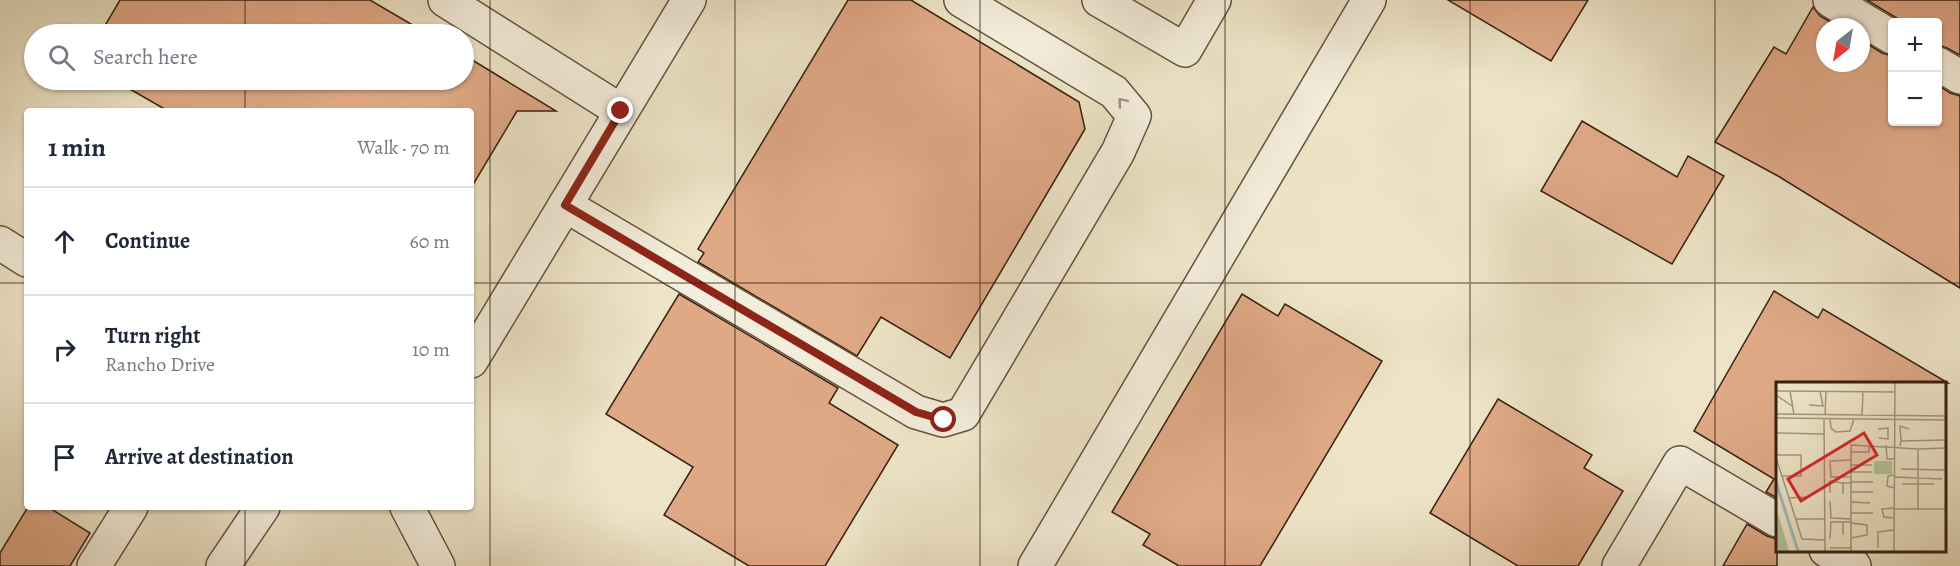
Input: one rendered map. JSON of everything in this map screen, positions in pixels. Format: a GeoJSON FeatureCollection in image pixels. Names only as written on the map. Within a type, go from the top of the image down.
{"type":"FeatureCollection","features":[{"type":"Feature","properties":{"kind":"street"},"geometry":{"type":"LineString","coordinates":[[445,0],[621,111]]}},
{"type":"Feature","properties":{"kind":"street"},"geometry":{"type":"LineString","coordinates":[[474,350],[689,0]]}},
{"type":"Feature","properties":{"kind":"street"},"geometry":{"type":"LineString","coordinates":[[565,205],[916,412],[944,420],[963,414],[1118,152],[1134,116],[1114,92],[961,0]]}},
{"type":"Feature","properties":{"kind":"street"},"geometry":{"type":"LineString","coordinates":[[1099,0],[1185,50],[1214,0]]}},
{"type":"Feature","properties":{"kind":"street"},"geometry":{"type":"LineString","coordinates":[[1035,566],[1369,0]]}},
{"type":"Feature","properties":{"kind":"street"},"geometry":{"type":"LineString","coordinates":[[1830,0],[1888,34]]}},
{"type":"Feature","properties":{"kind":"street"},"geometry":{"type":"LineString","coordinates":[[1942,66],[1960,77]]}},
{"type":"Feature","properties":{"kind":"street"},"geometry":{"type":"LineString","coordinates":[[0,243],[24,258]]}},
{"type":"Feature","properties":{"kind":"street"},"geometry":{"type":"LineString","coordinates":[[1619,566],[1680,463],[1776,519]]}},
{"type":"Feature","properties":{"kind":"street"},"geometry":{"type":"LineString","coordinates":[[94,566],[129,510]]}},
{"type":"Feature","properties":{"kind":"street"},"geometry":{"type":"LineString","coordinates":[[222,566],[261,510]]}},
{"type":"Feature","properties":{"kind":"street"},"geometry":{"type":"LineString","coordinates":[[409,510],[438,566]]}},
{"type":"Feature","properties":{"kind":"street"},"geometry":{"type":"LineString","coordinates":[[1829,551],[1854,566]]}},
{"type":"Feature","properties":{"kind":"building"},"geometry":{"type":"Polygon","coordinates":[[[120,0],[370,0],[411,24],[106,24],[120,0]]]}},
{"type":"Feature","properties":{"kind":"building"},"geometry":{"type":"Polygon","coordinates":[[[848,0],[911,0],[1079,102],[1085,129],[950,358],[881,317],[857,356],[698,262],[704,253],[698,249],[848,0]]]}},
{"type":"Feature","properties":{"kind":"building"},"geometry":{"type":"Polygon","coordinates":[[[1448,0],[1588,0],[1551,61],[1448,0]]]}},
{"type":"Feature","properties":{"kind":"building"},"geometry":{"type":"Polygon","coordinates":[[[1867,0],[1960,0],[1960,55],[1942,46],[1942,18],[1896,18],[1867,0]]]}},
{"type":"Feature","properties":{"kind":"building"},"geometry":{"type":"Polygon","coordinates":[[[1813,7],[1823,18],[1816,18],[1816,72],[1870,72],[1870,46],[1888,55],[1888,126],[1942,126],[1942,88],[1960,96],[1960,288],[1778,176],[1715,142],[1774,47],[1786,54],[1813,7]]]}},
{"type":"Feature","properties":{"kind":"building"},"geometry":{"type":"Polygon","coordinates":[[[474,61],[556,111],[517,111],[474,183],[474,108],[163,108],[131,90],[474,90],[474,61]]]}},
{"type":"Feature","properties":{"kind":"building"},"geometry":{"type":"Polygon","coordinates":[[[1582,121],[1677,177],[1688,156],[1724,176],[1672,264],[1541,191],[1582,121]]]}},
{"type":"Feature","properties":{"kind":"building"},"geometry":{"type":"Polygon","coordinates":[[[1774,291],[1818,318],[1823,309],[1948,383],[1776,382],[1776,497],[1766,492],[1774,479],[1694,431],[1774,291]]]}},
{"type":"Feature","properties":{"kind":"building"},"geometry":{"type":"Polygon","coordinates":[[[679,294],[838,388],[829,403],[898,445],[825,566],[749,566],[664,515],[693,467],[606,414],[679,294]]]}},
{"type":"Feature","properties":{"kind":"building"},"geometry":{"type":"Polygon","coordinates":[[[1242,294],[1278,316],[1285,304],[1382,361],[1260,566],[1179,566],[1143,545],[1150,534],[1112,512],[1242,294]]]}},
{"type":"Feature","properties":{"kind":"building"},"geometry":{"type":"Polygon","coordinates":[[[1498,399],[1592,455],[1584,468],[1623,491],[1578,566],[1518,566],[1430,513],[1498,399]]]}},
{"type":"Feature","properties":{"kind":"building"},"geometry":{"type":"Polygon","coordinates":[[[26,510],[53,510],[90,533],[70,566],[0,566],[0,553],[26,510]]]}},
{"type":"Feature","properties":{"kind":"building"},"geometry":{"type":"Polygon","coordinates":[[[1747,524],[1776,539],[1777,566],[1723,566],[1747,524]]]}},
{"type":"Feature","properties":{"kind":"route"},"geometry":{"type":"LineString","coordinates":[[621,111],[565,205],[916,412],[944,420]]}}]}
